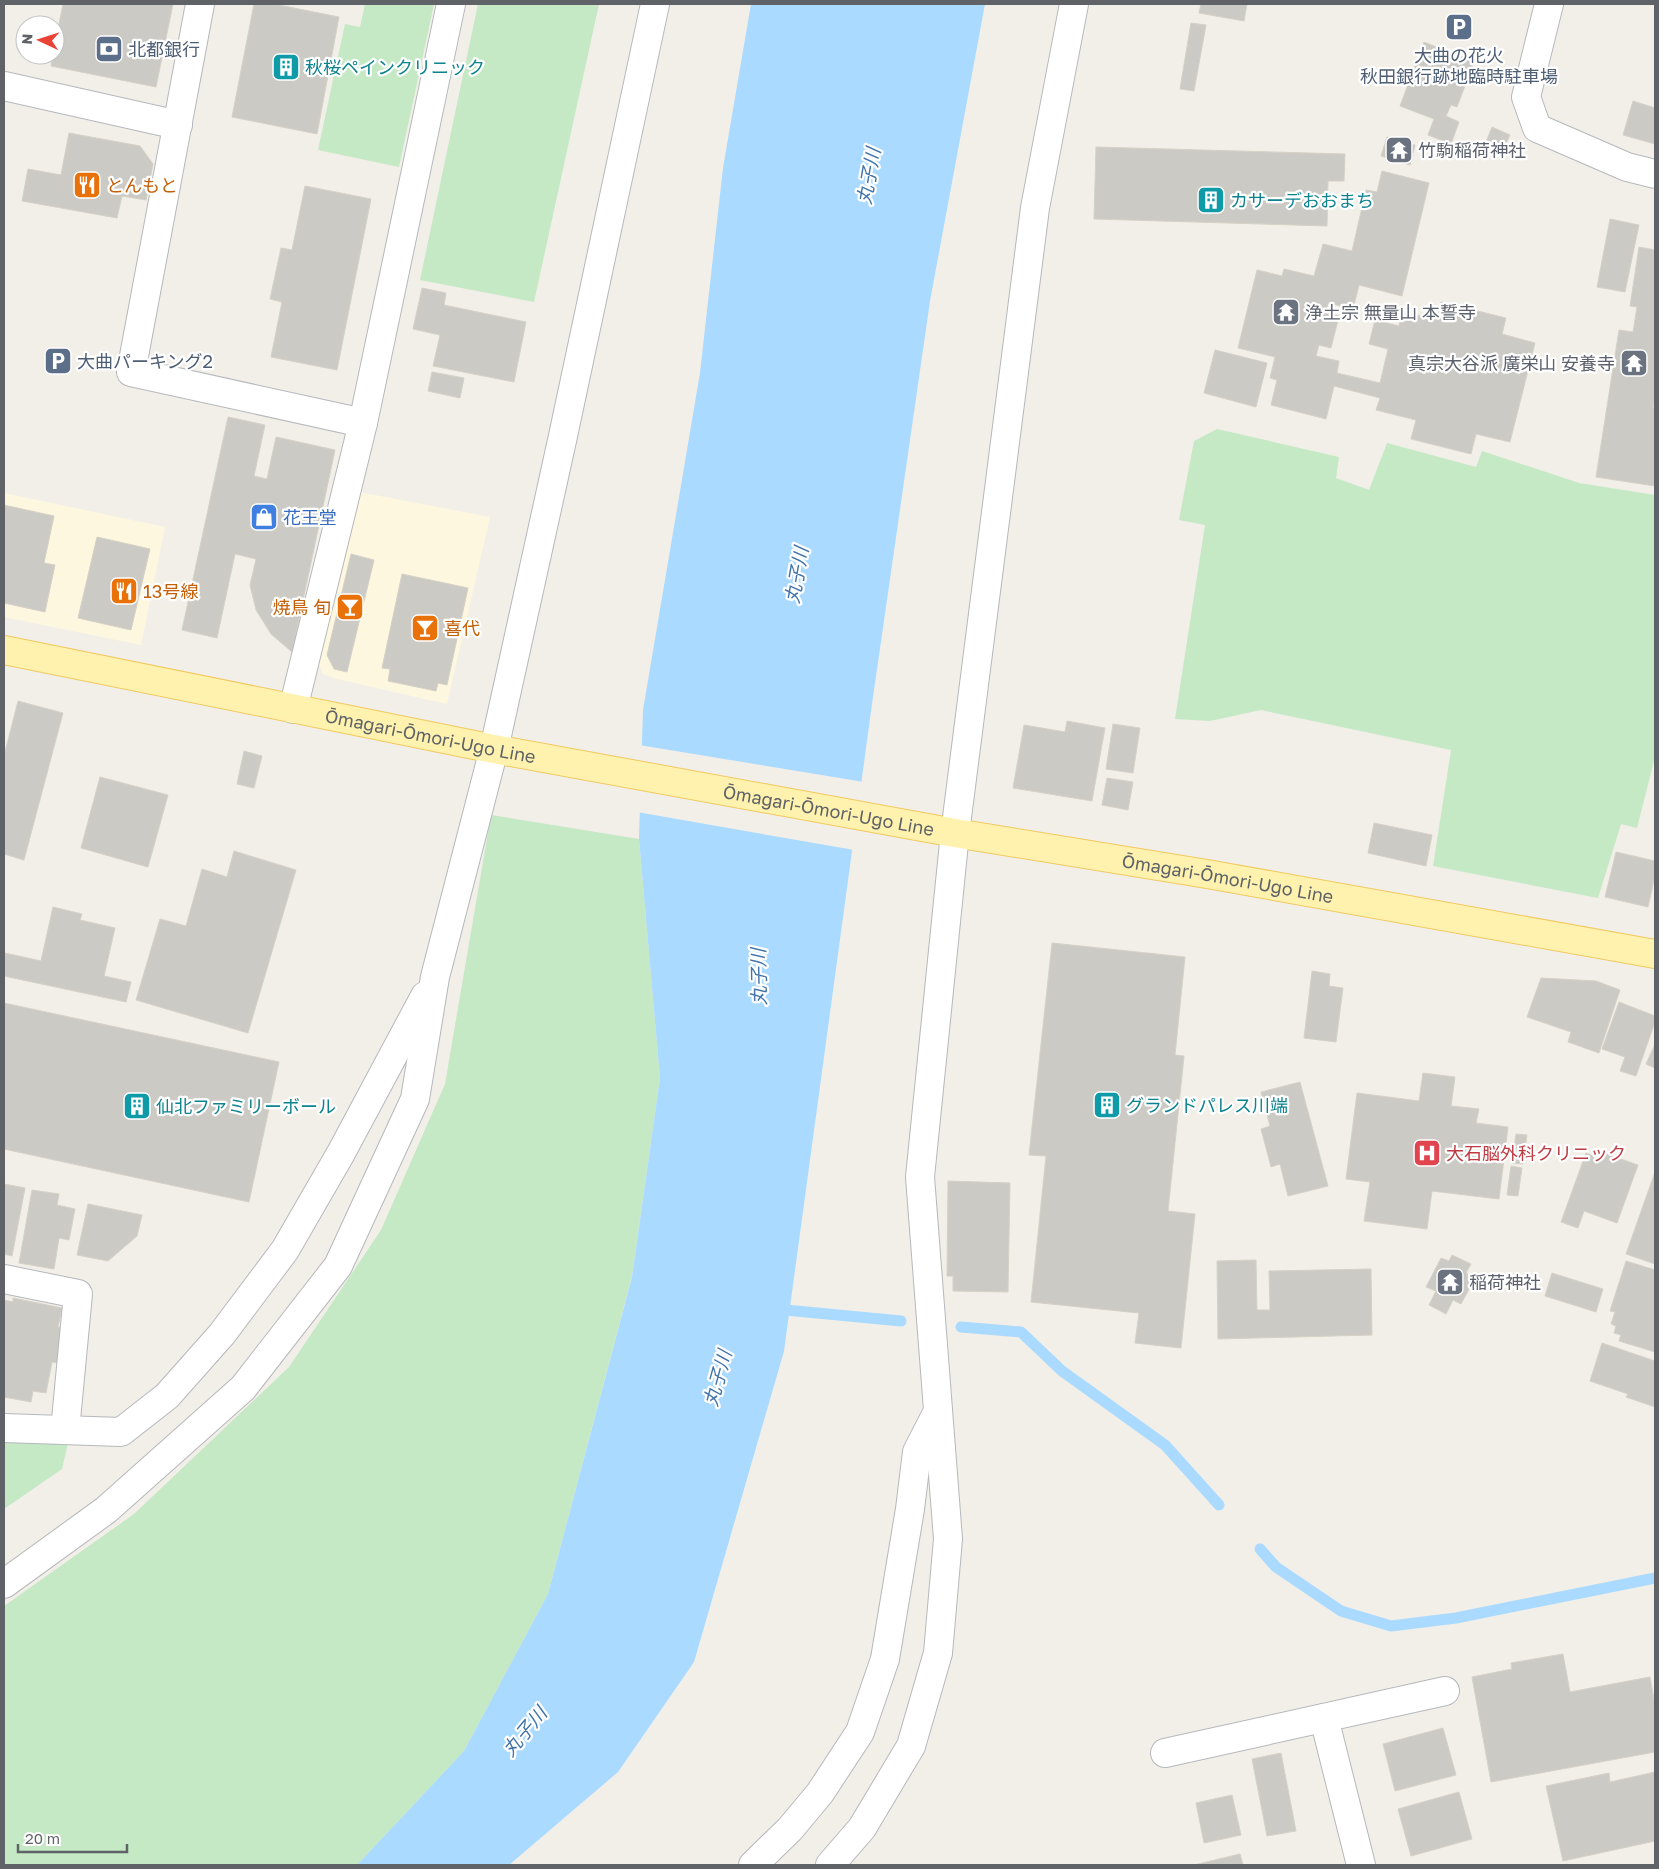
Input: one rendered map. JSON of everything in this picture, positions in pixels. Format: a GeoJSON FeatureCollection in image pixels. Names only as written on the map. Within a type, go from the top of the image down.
{"type":"FeatureCollection","features":[{"type":"Feature","properties":{"kind":"main road","name":"Ōmagari-Ōmori-Ugo Line"},"geometry":{"type":"LineString","coordinates":[[4,650],[494,749],[955,833],[1216,875],[1655,954]]}},
{"type":"Feature","properties":{"kind":"street"},"geometry":{"type":"LineString","coordinates":[[200,4],[131,372],[363,423]]}},
{"type":"Feature","properties":{"kind":"street"},"geometry":{"type":"LineString","coordinates":[[293,709],[363,423],[451,4]]}},
{"type":"Feature","properties":{"kind":"street"},"geometry":{"type":"LineString","coordinates":[[4,1584],[106,1510],[243,1388],[338,1266],[415,1099],[435,976],[494,749],[655,4]]}},
{"type":"Feature","properties":{"kind":"street"},"geometry":{"type":"LineString","coordinates":[[830,1865],[862,1828],[911,1746],[938,1653],[948,1539],[920,1177],[955,833],[1035,208],[1074,4]]}},
{"type":"Feature","properties":{"kind":"street"},"geometry":{"type":"LineString","coordinates":[[1549,4],[1526,97],[1537,128],[1627,167],[1655,174]]}},
{"type":"Feature","properties":{"kind":"street"},"geometry":{"type":"LineString","coordinates":[[4,86],[178,125]]}},
{"type":"Feature","properties":{"kind":"street"},"geometry":{"type":"LineString","coordinates":[[4,1428],[121,1432],[167,1396],[222,1334],[285,1250],[341,1153],[435,976]]}},
{"type":"Feature","properties":{"kind":"street"},"geometry":{"type":"LineString","coordinates":[[4,1279],[78,1294],[65,1430]]}},
{"type":"Feature","properties":{"kind":"street"},"geometry":{"type":"LineString","coordinates":[[753,1865],[790,1830],[820,1793],[860,1732],[885,1659],[910,1509],[917,1452],[938,1411]]}},
{"type":"Feature","properties":{"kind":"street"},"geometry":{"type":"LineString","coordinates":[[1165,1753],[1445,1691]]}},
{"type":"Feature","properties":{"kind":"street"},"geometry":{"type":"LineString","coordinates":[[1324,1718],[1361,1865]]}},
{"type":"Feature","properties":{"kind":"shaded area"},"geometry":{"type":"Polygon","coordinates":[[[359,492],[490,517],[447,704],[337,679],[323,674],[318,662],[359,492]]]}},
{"type":"Feature","properties":{"kind":"shaded area"},"geometry":{"type":"Polygon","coordinates":[[[4,493],[165,527],[141,645],[4,617],[4,493]]]}},
{"type":"Feature","properties":{"kind":"green space"},"geometry":{"type":"Polygon","coordinates":[[[365,4],[434,4],[399,167],[318,150],[345,24],[360,27],[365,4]]]}},
{"type":"Feature","properties":{"kind":"green space"},"geometry":{"type":"Polygon","coordinates":[[[478,4],[599,4],[534,302],[420,280],[478,4]]]}},
{"type":"Feature","properties":{"kind":"green space"},"geometry":{"type":"Polygon","coordinates":[[[1217,429],[1339,457],[1336,478],[1369,490],[1387,443],[1476,467],[1482,451],[1579,483],[1655,495],[1655,757],[1637,828],[1621,824],[1598,898],[1433,866],[1451,750],[1261,710],[1210,721],[1175,719],[1205,525],[1179,520],[1194,441],[1217,429]]]}},
{"type":"Feature","properties":{"kind":"green space"},"geometry":{"type":"Polygon","coordinates":[[[491,815],[639,839],[660,1078],[632,1276],[548,1594],[464,1751],[357,1865],[4,1865],[4,1606],[134,1514],[289,1367],[381,1230],[445,1084],[491,815]]]}},
{"type":"Feature","properties":{"kind":"green space"},"geometry":{"type":"Polygon","coordinates":[[[4,1441],[68,1443],[62,1469],[4,1509],[4,1441]]]}},
{"type":"Feature","properties":{"kind":"water","name":"丸子川"},"geometry":{"type":"Polygon","coordinates":[[[751,4],[985,4],[930,301],[872,704],[784,1351],[694,1662],[618,1772],[509,1865],[357,1865],[464,1751],[548,1594],[632,1277],[660,1078],[639,839],[643,710],[700,373],[723,168],[751,4]]]}},
{"type":"Feature","properties":{"kind":"pier"},"geometry":{"type":"Polygon","coordinates":[[[639,745],[864,782],[854,850],[637,812],[639,745]]]}},
{"type":"Feature","properties":{"kind":"building","name":"北都銀行"},"geometry":{"type":"Polygon","coordinates":[[[63,4],[173,4],[156,87],[51,66],[65,65],[65,15],[61,15],[63,4]]]}},
{"type":"Feature","properties":{"kind":"building","name":"秋桜ペインクリニック"},"geometry":{"type":"Polygon","coordinates":[[[254,4],[274,4],[339,17],[317,134],[232,117],[254,4]]]}},
{"type":"Feature","properties":{"kind":"building"},"geometry":{"type":"Polygon","coordinates":[[[1201,4],[1247,4],[1244,21],[1199,13],[1201,4]]]}},
{"type":"Feature","properties":{"kind":"building"},"geometry":{"type":"Polygon","coordinates":[[[1191,23],[1206,25],[1194,91],[1180,89],[1191,23]]]}},
{"type":"Feature","properties":{"kind":"building"},"geometry":{"type":"Polygon","coordinates":[[[1424,42],[1474,62],[1457,107],[1451,105],[1446,116],[1459,122],[1451,144],[1428,135],[1434,119],[1400,106],[1424,42]]]}},
{"type":"Feature","properties":{"kind":"building"},"geometry":{"type":"Polygon","coordinates":[[[1633,101],[1655,108],[1655,144],[1623,135],[1633,101]]]}},
{"type":"Feature","properties":{"kind":"building"},"geometry":{"type":"Polygon","coordinates":[[[1492,127],[1510,135],[1501,154],[1484,147],[1492,127]]]}},
{"type":"Feature","properties":{"kind":"building","name":"とんもと"},"geometry":{"type":"Polygon","coordinates":[[[69,133],[140,146],[153,164],[146,200],[122,196],[117,218],[22,201],[28,169],[61,175],[69,133]]]}},
{"type":"Feature","properties":{"kind":"building","name":"竹駒稲荷神社"},"geometry":{"type":"Polygon","coordinates":[[[1387,137],[1415,145],[1410,165],[1381,156],[1387,137]]]}},
{"type":"Feature","properties":{"kind":"building","name":"カサーデおおまち"},"geometry":{"type":"Polygon","coordinates":[[[1096,147],[1345,154],[1344,181],[1328,181],[1327,226],[1094,219],[1096,147]]]}},
{"type":"Feature","properties":{"kind":"building","name":"浄土宗 無量山 本誓寺"},"geometry":{"type":"Polygon","coordinates":[[[1382,171],[1429,183],[1402,296],[1359,285],[1353,309],[1328,303],[1326,313],[1339,316],[1331,348],[1319,345],[1316,356],[1339,361],[1337,373],[1380,383],[1388,349],[1369,344],[1375,320],[1399,326],[1402,311],[1437,320],[1441,302],[1506,318],[1502,334],[1535,343],[1510,442],[1476,434],[1471,454],[1411,439],[1416,420],[1376,410],[1380,398],[1334,386],[1326,419],[1271,405],[1277,380],[1270,378],[1275,357],[1238,348],[1257,270],[1282,276],[1284,269],[1314,276],[1323,244],[1352,251],[1366,190],[1377,192],[1382,171]]]}},
{"type":"Feature","properties":{"kind":"building"},"geometry":{"type":"Polygon","coordinates":[[[305,186],[371,199],[337,370],[271,357],[282,302],[270,299],[281,248],[292,250],[305,186]]]}},
{"type":"Feature","properties":{"kind":"building"},"geometry":{"type":"Polygon","coordinates":[[[1610,219],[1639,225],[1625,292],[1597,287],[1610,219]]]}},
{"type":"Feature","properties":{"kind":"building","name":"真宗大谷派 廣栄山 安養寺"},"geometry":{"type":"Polygon","coordinates":[[[1639,247],[1655,250],[1655,394],[1653,407],[1655,408],[1655,486],[1596,477],[1619,330],[1633,332],[1637,307],[1630,306],[1639,247]]]}},
{"type":"Feature","properties":{"kind":"building"},"geometry":{"type":"Polygon","coordinates":[[[422,288],[446,293],[444,305],[526,322],[514,382],[433,366],[440,335],[413,329],[422,288]]]}},
{"type":"Feature","properties":{"kind":"building"},"geometry":{"type":"Polygon","coordinates":[[[1215,350],[1267,363],[1256,407],[1204,393],[1215,350]]]}},
{"type":"Feature","properties":{"kind":"building"},"geometry":{"type":"Polygon","coordinates":[[[432,372],[464,378],[460,398],[428,391],[432,372]]]}},
{"type":"Feature","properties":{"kind":"building","name":"花王堂"},"geometry":{"type":"Polygon","coordinates":[[[228,417],[265,425],[254,476],[267,479],[276,437],[335,450],[292,652],[271,634],[256,610],[250,585],[256,559],[235,554],[217,638],[182,630],[228,417]]]}},
{"type":"Feature","properties":{"kind":"building"},"geometry":{"type":"Polygon","coordinates":[[[4,505],[54,516],[44,563],[55,565],[45,612],[4,603],[4,505]]]}},
{"type":"Feature","properties":{"kind":"building"},"geometry":{"type":"Polygon","coordinates":[[[97,537],[150,549],[131,630],[78,618],[97,537]]]}},
{"type":"Feature","properties":{"kind":"building","name":"焼鳥 旬"},"geometry":{"type":"Polygon","coordinates":[[[351,554],[374,560],[347,672],[334,669],[327,655],[351,554]]]}},
{"type":"Feature","properties":{"kind":"building","name":"喜代"},"geometry":{"type":"Polygon","coordinates":[[[402,574],[468,588],[447,685],[438,683],[436,691],[388,681],[390,669],[382,668],[402,574]]]}},
{"type":"Feature","properties":{"kind":"building"},"geometry":{"type":"Polygon","coordinates":[[[18,701],[63,713],[24,860],[4,854],[4,756],[18,701]]]}},
{"type":"Feature","properties":{"kind":"building"},"geometry":{"type":"Polygon","coordinates":[[[1067,721],[1105,728],[1092,801],[1013,788],[1024,725],[1065,732],[1067,721]]]}},
{"type":"Feature","properties":{"kind":"building"},"geometry":{"type":"Polygon","coordinates":[[[1113,724],[1140,728],[1133,773],[1106,769],[1113,724]]]}},
{"type":"Feature","properties":{"kind":"building"},"geometry":{"type":"Polygon","coordinates":[[[244,751],[262,756],[254,788],[237,784],[244,751]]]}},
{"type":"Feature","properties":{"kind":"building"},"geometry":{"type":"Polygon","coordinates":[[[100,777],[168,795],[148,867],[81,848],[100,777]]]}},
{"type":"Feature","properties":{"kind":"building"},"geometry":{"type":"Polygon","coordinates":[[[1107,778],[1133,782],[1128,810],[1102,805],[1107,778]]]}},
{"type":"Feature","properties":{"kind":"building"},"geometry":{"type":"Polygon","coordinates":[[[1374,823],[1432,835],[1426,866],[1368,853],[1374,823]]]}},
{"type":"Feature","properties":{"kind":"building"},"geometry":{"type":"Polygon","coordinates":[[[234,851],[296,870],[248,1033],[136,1000],[160,919],[186,926],[202,869],[227,877],[234,851]]]}},
{"type":"Feature","properties":{"kind":"building"},"geometry":{"type":"Polygon","coordinates":[[[1616,852],[1655,861],[1655,875],[1648,907],[1605,897],[1616,852]]]}},
{"type":"Feature","properties":{"kind":"building"},"geometry":{"type":"Polygon","coordinates":[[[53,907],[82,914],[80,920],[115,928],[104,976],[131,982],[126,1002],[4,976],[5,953],[41,961],[53,907]]]}},
{"type":"Feature","properties":{"kind":"building","name":"グランドパレス川端"},"geometry":{"type":"Polygon","coordinates":[[[1052,943],[1185,957],[1175,1055],[1184,1056],[1168,1211],[1195,1214],[1181,1348],[1135,1343],[1139,1313],[1031,1302],[1046,1156],[1029,1155],[1052,943]]]}},
{"type":"Feature","properties":{"kind":"building"},"geometry":{"type":"Polygon","coordinates":[[[1312,971],[1330,974],[1329,986],[1343,988],[1336,1042],[1304,1038],[1312,971]]]}},
{"type":"Feature","properties":{"kind":"building"},"geometry":{"type":"Polygon","coordinates":[[[1541,978],[1596,981],[1620,990],[1599,1053],[1568,1042],[1571,1032],[1527,1017],[1541,978]]]}},
{"type":"Feature","properties":{"kind":"building"},"geometry":{"type":"Polygon","coordinates":[[[1619,1002],[1655,1016],[1655,1022],[1636,1076],[1620,1071],[1625,1057],[1602,1049],[1619,1002]]]}},
{"type":"Feature","properties":{"kind":"building","name":"仙北ファミリーボール"},"geometry":{"type":"Polygon","coordinates":[[[4,1003],[279,1062],[249,1202],[4,1149],[4,1003]]]}},
{"type":"Feature","properties":{"kind":"building"},"geometry":{"type":"Polygon","coordinates":[[[1655,1044],[1655,1068],[1646,1064],[1655,1044]]]}},
{"type":"Feature","properties":{"kind":"building","name":"大石脳外科クリニック"},"geometry":{"type":"Polygon","coordinates":[[[1423,1073],[1455,1077],[1451,1106],[1479,1109],[1476,1123],[1508,1127],[1499,1199],[1432,1191],[1427,1229],[1364,1221],[1370,1182],[1346,1179],[1357,1093],[1419,1101],[1423,1073]]]}},
{"type":"Feature","properties":{"kind":"building"},"geometry":{"type":"Polygon","coordinates":[[[1300,1082],[1328,1186],[1288,1196],[1280,1164],[1271,1167],[1261,1129],[1270,1126],[1261,1092],[1300,1082]]]}},
{"type":"Feature","properties":{"kind":"building"},"geometry":{"type":"Polygon","coordinates":[[[1516,1134],[1527,1135],[1523,1164],[1512,1163],[1516,1134]]]}},
{"type":"Feature","properties":{"kind":"building"},"geometry":{"type":"Polygon","coordinates":[[[1595,1150],[1638,1165],[1617,1223],[1584,1211],[1578,1228],[1561,1222],[1586,1153],[1593,1156],[1595,1150]]]}},
{"type":"Feature","properties":{"kind":"building"},"geometry":{"type":"Polygon","coordinates":[[[1511,1166],[1522,1168],[1518,1196],[1507,1195],[1511,1166]]]}},
{"type":"Feature","properties":{"kind":"building"},"geometry":{"type":"Polygon","coordinates":[[[1655,1172],[1655,1264],[1626,1254],[1655,1172]]]}},
{"type":"Feature","properties":{"kind":"building"},"geometry":{"type":"Polygon","coordinates":[[[948,1181],[1010,1183],[1008,1292],[953,1291],[953,1276],[947,1276],[948,1181]]]}},
{"type":"Feature","properties":{"kind":"building"},"geometry":{"type":"Polygon","coordinates":[[[4,1184],[25,1188],[12,1256],[4,1254],[4,1184]]]}},
{"type":"Feature","properties":{"kind":"building"},"geometry":{"type":"Polygon","coordinates":[[[32,1190],[59,1194],[57,1205],[75,1209],[69,1240],[59,1238],[54,1269],[19,1263],[32,1190]]]}},
{"type":"Feature","properties":{"kind":"building"},"geometry":{"type":"Polygon","coordinates":[[[88,1204],[142,1215],[137,1236],[108,1261],[77,1255],[88,1204]]]}},
{"type":"Feature","properties":{"kind":"building","name":"稲荷神社"},"geometry":{"type":"Polygon","coordinates":[[[1452,1255],[1471,1264],[1466,1273],[1475,1278],[1461,1304],[1453,1300],[1446,1314],[1429,1305],[1436,1291],[1426,1287],[1441,1258],[1449,1261],[1452,1255]]]}},
{"type":"Feature","properties":{"kind":"building"},"geometry":{"type":"Polygon","coordinates":[[[1256,1260],[1257,1310],[1270,1310],[1269,1271],[1371,1269],[1372,1335],[1218,1339],[1217,1261],[1256,1260]]]}},
{"type":"Feature","properties":{"kind":"building"},"geometry":{"type":"Polygon","coordinates":[[[1626,1261],[1655,1270],[1655,1352],[1619,1341],[1621,1335],[1614,1333],[1616,1326],[1611,1324],[1615,1312],[1610,1311],[1626,1261]]]}},
{"type":"Feature","properties":{"kind":"building"},"geometry":{"type":"Polygon","coordinates":[[[1552,1273],[1603,1289],[1596,1312],[1545,1296],[1552,1273]]]}},
{"type":"Feature","properties":{"kind":"building"},"geometry":{"type":"Polygon","coordinates":[[[13,1298],[62,1308],[58,1327],[66,1329],[58,1363],[52,1362],[46,1393],[33,1391],[31,1402],[4,1397],[4,1300],[13,1302],[13,1298]]]}},
{"type":"Feature","properties":{"kind":"building"},"geometry":{"type":"Polygon","coordinates":[[[1602,1343],[1655,1361],[1655,1407],[1626,1397],[1628,1394],[1590,1381],[1602,1343]]]}},
{"type":"Feature","properties":{"kind":"building"},"geometry":{"type":"Polygon","coordinates":[[[1563,1654],[1570,1692],[1650,1677],[1655,1705],[1655,1752],[1491,1782],[1472,1677],[1512,1669],[1511,1663],[1563,1654]]]}},
{"type":"Feature","properties":{"kind":"building"},"geometry":{"type":"Polygon","coordinates":[[[1443,1728],[1456,1775],[1395,1791],[1383,1744],[1443,1728]]]}},
{"type":"Feature","properties":{"kind":"building"},"geometry":{"type":"Polygon","coordinates":[[[1281,1753],[1296,1831],[1267,1836],[1252,1759],[1281,1753]]]}},
{"type":"Feature","properties":{"kind":"building"},"geometry":{"type":"Polygon","coordinates":[[[1655,1772],[1655,1841],[1563,1861],[1546,1786],[1609,1773],[1610,1782],[1655,1772]]]}},
{"type":"Feature","properties":{"kind":"building"},"geometry":{"type":"Polygon","coordinates":[[[1459,1792],[1472,1839],[1411,1856],[1398,1809],[1459,1792]]]}},
{"type":"Feature","properties":{"kind":"building"},"geometry":{"type":"Polygon","coordinates":[[[1232,1795],[1241,1835],[1204,1843],[1196,1803],[1232,1795]]]}},
{"type":"Feature","properties":{"kind":"building"},"geometry":{"type":"Polygon","coordinates":[[[1240,1854],[1243,1865],[1194,1865],[1240,1854]]]}},
{"type":"Feature","properties":{"kind":"waterway"},"geometry":{"type":"LineString","coordinates":[[775,1309],[901,1321]]}},
{"type":"Feature","properties":{"kind":"waterway"},"geometry":{"type":"LineString","coordinates":[[961,1327],[1021,1332],[1062,1371],[1165,1445],[1219,1505]]}},
{"type":"Feature","properties":{"kind":"waterway"},"geometry":{"type":"LineString","coordinates":[[1260,1549],[1276,1567],[1341,1611],[1391,1626],[1456,1618],[1655,1578]]}},
{"type":"Feature","properties":{"kind":"place","name":"大曲の花火 秋田銀行跡地臨時駐車場"},"geometry":{"type":"Point","coordinates":[1459,27]}},
{"type":"Feature","properties":{"kind":"place","name":"北都銀行"},"geometry":{"type":"Point","coordinates":[109,49]}},
{"type":"Feature","properties":{"kind":"place","name":"秋桜ペインクリニック"},"geometry":{"type":"Point","coordinates":[286,67]}},
{"type":"Feature","properties":{"kind":"place","name":"竹駒稲荷神社"},"geometry":{"type":"Point","coordinates":[1399,150]}},
{"type":"Feature","properties":{"kind":"place","name":"とんもと"},"geometry":{"type":"Point","coordinates":[87,185]}},
{"type":"Feature","properties":{"kind":"place","name":"カサーデおおまち"},"geometry":{"type":"Point","coordinates":[1211,200]}},
{"type":"Feature","properties":{"kind":"place","name":"浄土宗 無量山 本誓寺"},"geometry":{"type":"Point","coordinates":[1286,312]}},
{"type":"Feature","properties":{"kind":"place","name":"大曲パーキング2"},"geometry":{"type":"Point","coordinates":[58,361]}},
{"type":"Feature","properties":{"kind":"place","name":"真宗大谷派 廣栄山 安養寺"},"geometry":{"type":"Point","coordinates":[1634,363]}},
{"type":"Feature","properties":{"kind":"place","name":"花王堂"},"geometry":{"type":"Point","coordinates":[264,517]}},
{"type":"Feature","properties":{"kind":"place","name":"13号線"},"geometry":{"type":"Point","coordinates":[124,591]}},
{"type":"Feature","properties":{"kind":"place","name":"焼鳥 旬"},"geometry":{"type":"Point","coordinates":[350,607]}},
{"type":"Feature","properties":{"kind":"place","name":"喜代"},"geometry":{"type":"Point","coordinates":[425,628]}},
{"type":"Feature","properties":{"kind":"place","name":"グランドパレス川端"},"geometry":{"type":"Point","coordinates":[1107,1105]}},
{"type":"Feature","properties":{"kind":"place","name":"仙北ファミリーボール"},"geometry":{"type":"Point","coordinates":[137,1106]}},
{"type":"Feature","properties":{"kind":"place","name":"大石脳外科クリニック"},"geometry":{"type":"Point","coordinates":[1427,1153]}},
{"type":"Feature","properties":{"kind":"place","name":"稲荷神社"},"geometry":{"type":"Point","coordinates":[1450,1282]}}]}
